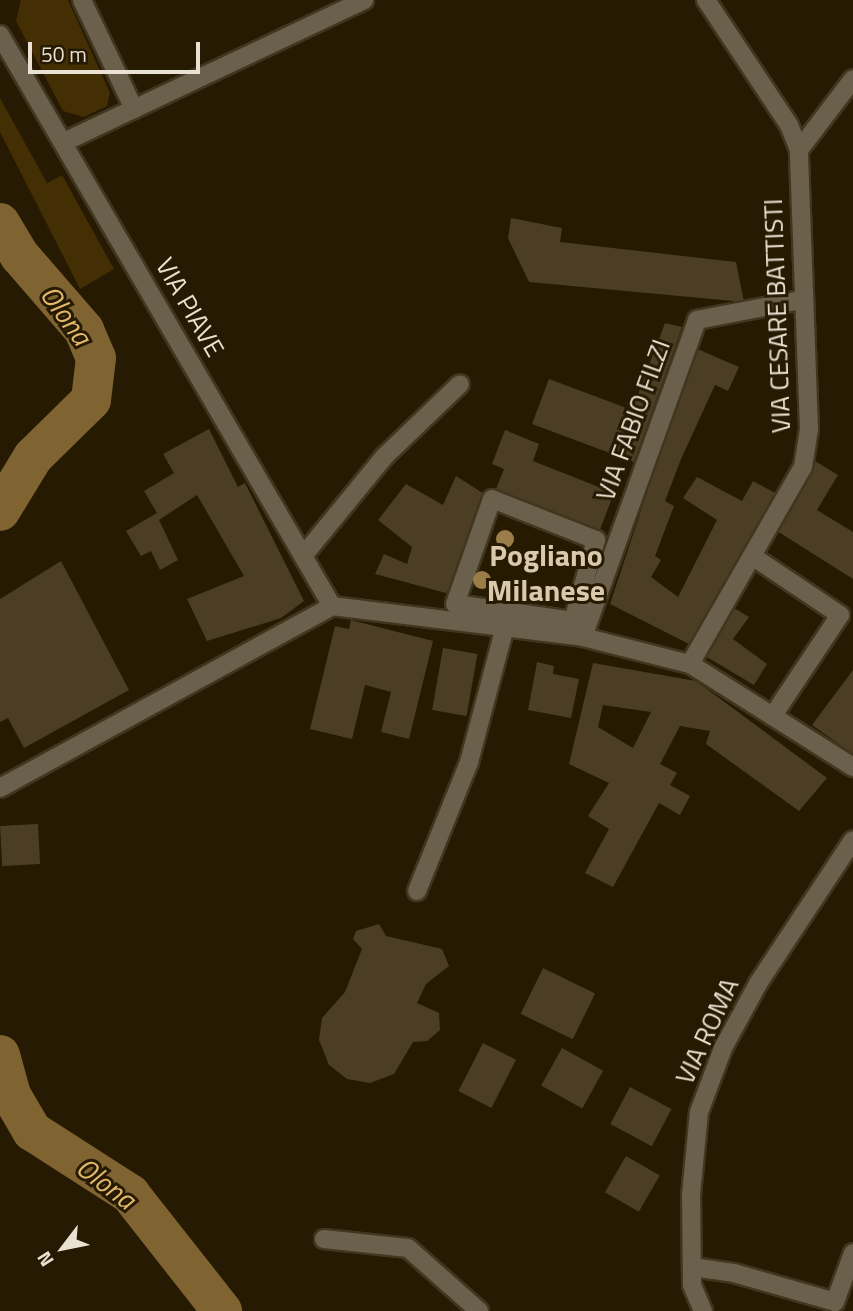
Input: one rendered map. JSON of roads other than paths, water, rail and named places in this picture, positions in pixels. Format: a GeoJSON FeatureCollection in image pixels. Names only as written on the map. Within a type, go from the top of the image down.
{"type":"FeatureCollection","features":[{"type":"Feature","properties":{"kind":"street"},"geometry":{"type":"LineString","coordinates":[[82,0],[134,109]]}},
{"type":"Feature","properties":{"kind":"street"},"geometry":{"type":"LineString","coordinates":[[64,142],[364,0]]}},
{"type":"Feature","properties":{"kind":"street"},"geometry":{"type":"LineString","coordinates":[[705,0],[789,125],[799,150]]}},
{"type":"Feature","properties":{"kind":"street","name":"VIA PIAVE"},"geometry":{"type":"LineString","coordinates":[[0,35],[332,606]]}},
{"type":"Feature","properties":{"kind":"street"},"geometry":{"type":"LineString","coordinates":[[799,150],[853,79]]}},
{"type":"Feature","properties":{"kind":"street","name":"VIA CESARE BATTISTI"},"geometry":{"type":"LineString","coordinates":[[690,664],[803,467],[809,429],[801,300],[799,150]]}},
{"type":"Feature","properties":{"kind":"street","name":"VIA FABIO FILZI"},"geometry":{"type":"LineString","coordinates":[[578,629],[698,320],[801,300]]}},
{"type":"Feature","properties":{"kind":"street"},"geometry":{"type":"LineString","coordinates":[[303,556],[384,457],[460,384]]}},
{"type":"Feature","properties":{"kind":"street"},"geometry":{"type":"LineString","coordinates":[[578,629],[596,540],[492,499],[455,604],[578,629],[690,664],[774,714],[853,767]]}},
{"type":"Feature","properties":{"kind":"street"},"geometry":{"type":"LineString","coordinates":[[752,556],[840,615],[774,714]]}},
{"type":"Feature","properties":{"kind":"street"},"geometry":{"type":"LineString","coordinates":[[0,788],[332,606],[505,627],[578,629]]}},
{"type":"Feature","properties":{"kind":"street"},"geometry":{"type":"LineString","coordinates":[[417,891],[469,762],[505,627]]}},
{"type":"Feature","properties":{"kind":"street","name":"VIA ROMA"},"geometry":{"type":"LineString","coordinates":[[703,1311],[692,1285],[691,1195],[699,1112],[723,1048],[759,982],[853,840]]}},
{"type":"Feature","properties":{"kind":"street"},"geometry":{"type":"LineString","coordinates":[[324,1239],[408,1248],[479,1311]]}},
{"type":"Feature","properties":{"kind":"street"},"geometry":{"type":"LineString","coordinates":[[692,1267],[734,1273],[835,1302],[853,1253]]}},
{"type":"Feature","properties":{"kind":"waterway","name":"Olona"},"geometry":{"type":"LineString","coordinates":[[0,223],[20,256],[84,330],[96,358],[91,400],[33,457],[0,511]]}},
{"type":"Feature","properties":{"kind":"waterway","name":"Olona"},"geometry":{"type":"LineString","coordinates":[[0,1055],[11,1095],[32,1131],[130,1194],[222,1311]]}},
{"type":"Feature","properties":{"kind":"district","name":"Pogliano Milanese"},"geometry":{"type":"Point","coordinates":[546,572]}}]}
